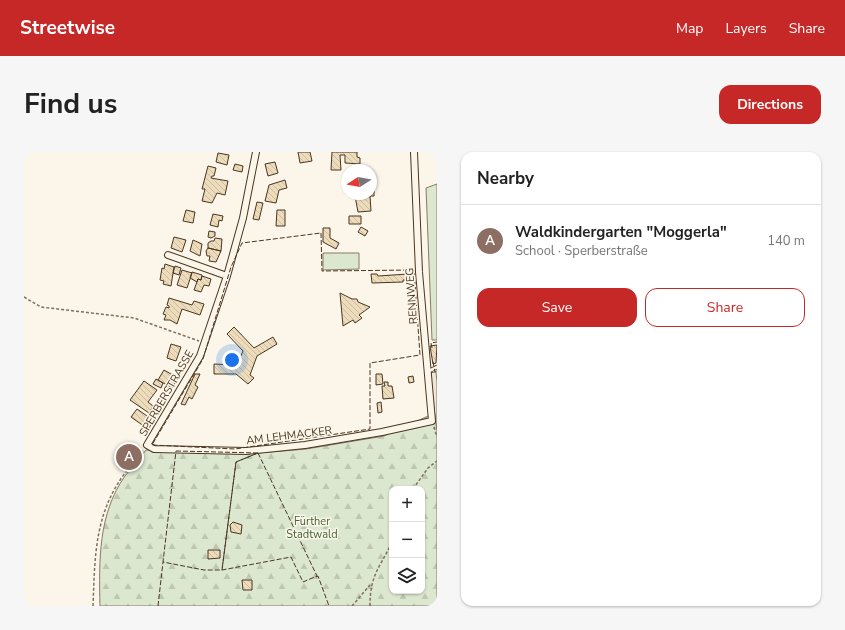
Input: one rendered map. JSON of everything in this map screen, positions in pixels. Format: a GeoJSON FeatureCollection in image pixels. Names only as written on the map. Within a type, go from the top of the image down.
{"type":"FeatureCollection","features":[{"type":"Feature","properties":{"kind":"street","name":"SPERBERSTRASSE"},"geometry":{"type":"LineString","coordinates":[[148,445],[188,377],[204,343],[227,276],[243,218],[256,152]]}},
{"type":"Feature","properties":{"kind":"street","name":"RENNWEG"},"geometry":{"type":"LineString","coordinates":[[414,152],[419,272],[432,421]]}},
{"type":"Feature","properties":{"kind":"street"},"geometry":{"type":"LineString","coordinates":[[168,255],[227,276]]}},
{"type":"Feature","properties":{"kind":"street","name":"AM LEHMACKER"},"geometry":{"type":"LineString","coordinates":[[148,445],[154,448],[246,451],[305,445],[382,432],[432,421]]}},
{"type":"Feature","properties":{"kind":"lane"},"geometry":{"type":"LineString","coordinates":[[428,372],[437,367]]}},
{"type":"Feature","properties":{"kind":"path"},"geometry":{"type":"LineString","coordinates":[[24,297],[42,307],[134,318],[204,343]]}},
{"type":"Feature","properties":{"kind":"path"},"geometry":{"type":"LineString","coordinates":[[432,421],[437,437]]}},
{"type":"Feature","properties":{"kind":"path","name":"SPERBERSTRASSE"},"geometry":{"type":"LineString","coordinates":[[93,606],[95,550],[101,521],[109,501],[124,474],[148,445]]}},
{"type":"Feature","properties":{"kind":"path"},"geometry":{"type":"LineString","coordinates":[[416,486],[428,468],[437,461]]}},
{"type":"Feature","properties":{"kind":"path"},"geometry":{"type":"LineString","coordinates":[[352,606],[370,585],[380,562],[389,547]]}},
{"type":"Feature","properties":{"kind":"path"},"geometry":{"type":"LineString","coordinates":[[370,585],[370,606]]}},
{"type":"Feature","properties":{"kind":"green space"},"geometry":{"type":"Polygon","coordinates":[[[437,184],[437,340],[432,340],[426,188],[437,184]]]}},
{"type":"Feature","properties":{"kind":"green space"},"geometry":{"type":"Polygon","coordinates":[[[323,253],[359,253],[359,269],[323,270],[323,253]]]}},
{"type":"Feature","properties":{"kind":"green space","name":"Fürther Stadtwald"},"geometry":{"type":"Polygon","coordinates":[[[437,412],[437,606],[100,606],[100,555],[105,522],[116,491],[125,476],[146,450],[258,453],[306,449],[384,436],[437,412]]]}},
{"type":"Feature","properties":{"kind":"shaded area"},"geometry":{"type":"Polygon","coordinates":[[[436,372],[437,382],[437,430],[429,373],[436,372]]]}},
{"type":"Feature","properties":{"kind":"building"},"geometry":{"type":"Polygon","coordinates":[[[298,152],[310,152],[312,161],[300,163],[298,152]]]}},
{"type":"Feature","properties":{"kind":"building"},"geometry":{"type":"Polygon","coordinates":[[[332,152],[357,152],[357,157],[360,158],[360,164],[345,163],[345,155],[340,155],[341,170],[331,170],[332,152]]]}},
{"type":"Feature","properties":{"kind":"building"},"geometry":{"type":"Polygon","coordinates":[[[218,153],[229,155],[227,165],[216,162],[218,153]]]}},
{"type":"Feature","properties":{"kind":"building"},"geometry":{"type":"Polygon","coordinates":[[[275,162],[278,173],[268,176],[265,164],[275,162]]]}},
{"type":"Feature","properties":{"kind":"building"},"geometry":{"type":"Polygon","coordinates":[[[235,164],[243,166],[242,172],[233,170],[235,164]]]}},
{"type":"Feature","properties":{"kind":"building"},"geometry":{"type":"Polygon","coordinates":[[[208,166],[216,168],[214,176],[211,178],[228,181],[225,195],[217,193],[212,203],[202,201],[205,189],[202,189],[208,166]]]}},
{"type":"Feature","properties":{"kind":"building"},"geometry":{"type":"Polygon","coordinates":[[[285,180],[287,188],[279,190],[276,203],[265,201],[269,185],[285,180]]]}},
{"type":"Feature","properties":{"kind":"building"},"geometry":{"type":"Polygon","coordinates":[[[356,200],[370,200],[371,211],[358,212],[356,200]]]}},
{"type":"Feature","properties":{"kind":"building"},"geometry":{"type":"Polygon","coordinates":[[[257,202],[263,203],[259,220],[253,219],[257,202]]]}},
{"type":"Feature","properties":{"kind":"building"},"geometry":{"type":"Polygon","coordinates":[[[186,210],[195,212],[193,223],[183,221],[186,210]]]}},
{"type":"Feature","properties":{"kind":"building"},"geometry":{"type":"Polygon","coordinates":[[[277,210],[285,210],[285,226],[276,226],[277,210]]]}},
{"type":"Feature","properties":{"kind":"building"},"geometry":{"type":"Polygon","coordinates":[[[213,214],[223,216],[222,221],[219,220],[218,227],[210,225],[213,214]]]}},
{"type":"Feature","properties":{"kind":"building"},"geometry":{"type":"Polygon","coordinates":[[[349,216],[361,216],[361,224],[349,224],[349,216]]]}},
{"type":"Feature","properties":{"kind":"building"},"geometry":{"type":"Polygon","coordinates":[[[361,227],[368,231],[365,236],[358,232],[361,227]]]}},
{"type":"Feature","properties":{"kind":"building"},"geometry":{"type":"Polygon","coordinates":[[[323,228],[330,228],[330,238],[339,243],[336,249],[323,242],[323,228]]]}},
{"type":"Feature","properties":{"kind":"building"},"geometry":{"type":"Polygon","coordinates":[[[209,231],[215,232],[215,236],[211,238],[208,237],[209,231]]]}},
{"type":"Feature","properties":{"kind":"building"},"geometry":{"type":"Polygon","coordinates":[[[174,237],[186,240],[182,252],[171,248],[174,237]]]}},
{"type":"Feature","properties":{"kind":"building"},"geometry":{"type":"Polygon","coordinates":[[[215,238],[222,239],[221,251],[208,248],[208,243],[214,241],[215,238]]]}},
{"type":"Feature","properties":{"kind":"building"},"geometry":{"type":"Polygon","coordinates":[[[193,240],[202,244],[200,256],[190,251],[193,240]]]}},
{"type":"Feature","properties":{"kind":"building"},"geometry":{"type":"Polygon","coordinates":[[[208,248],[221,251],[216,262],[209,261],[210,256],[207,256],[206,251],[208,248]]]}},
{"type":"Feature","properties":{"kind":"building"},"geometry":{"type":"Polygon","coordinates":[[[165,264],[174,267],[171,286],[163,284],[164,281],[160,280],[162,268],[164,269],[165,264]]]}},
{"type":"Feature","properties":{"kind":"building"},"geometry":{"type":"Polygon","coordinates":[[[175,266],[181,268],[179,275],[173,273],[175,266]]]}},
{"type":"Feature","properties":{"kind":"building"},"geometry":{"type":"Polygon","coordinates":[[[182,270],[192,273],[187,288],[177,285],[182,270]]]}},
{"type":"Feature","properties":{"kind":"building"},"geometry":{"type":"Polygon","coordinates":[[[192,272],[202,275],[201,280],[198,279],[197,282],[190,278],[192,272]]]}},
{"type":"Feature","properties":{"kind":"building"},"geometry":{"type":"Polygon","coordinates":[[[371,274],[377,274],[378,276],[408,274],[408,280],[403,280],[403,282],[372,283],[371,274]]]}},
{"type":"Feature","properties":{"kind":"building"},"geometry":{"type":"Polygon","coordinates":[[[202,276],[211,279],[209,286],[204,285],[201,292],[194,290],[198,279],[201,280],[202,276]]]}},
{"type":"Feature","properties":{"kind":"building"},"geometry":{"type":"Polygon","coordinates":[[[340,293],[352,299],[357,299],[358,302],[370,307],[359,315],[362,318],[355,323],[353,320],[343,326],[340,293]]]}},
{"type":"Feature","properties":{"kind":"building"},"geometry":{"type":"Polygon","coordinates":[[[169,298],[192,305],[194,301],[204,304],[200,315],[182,309],[177,324],[170,320],[164,320],[166,315],[163,314],[166,307],[169,308],[167,305],[169,298]]]}},
{"type":"Feature","properties":{"kind":"building"},"geometry":{"type":"Polygon","coordinates":[[[234,327],[254,348],[273,337],[277,344],[257,356],[250,375],[254,378],[248,384],[236,374],[214,374],[214,364],[237,365],[243,351],[227,334],[234,327]]]}},
{"type":"Feature","properties":{"kind":"building"},"geometry":{"type":"Polygon","coordinates":[[[171,344],[181,347],[176,361],[167,358],[171,344]]]}},
{"type":"Feature","properties":{"kind":"building"},"geometry":{"type":"Polygon","coordinates":[[[437,345],[436,363],[433,364],[430,346],[437,345]]]}},
{"type":"Feature","properties":{"kind":"building"},"geometry":{"type":"Polygon","coordinates":[[[164,370],[178,378],[172,388],[158,380],[164,370]]]}},
{"type":"Feature","properties":{"kind":"building"},"geometry":{"type":"Polygon","coordinates":[[[195,374],[200,374],[195,385],[198,387],[192,399],[189,397],[185,405],[181,404],[195,374]]]}},
{"type":"Feature","properties":{"kind":"building"},"geometry":{"type":"Polygon","coordinates":[[[376,374],[382,374],[383,384],[376,385],[376,374]]]}},
{"type":"Feature","properties":{"kind":"building"},"geometry":{"type":"Polygon","coordinates":[[[413,376],[414,382],[409,383],[408,377],[413,376]]]}},
{"type":"Feature","properties":{"kind":"building"},"geometry":{"type":"Polygon","coordinates":[[[156,379],[163,383],[161,388],[153,384],[156,379]]]}},
{"type":"Feature","properties":{"kind":"building"},"geometry":{"type":"Polygon","coordinates":[[[144,381],[157,390],[148,402],[153,406],[149,413],[130,400],[144,381]]]}},
{"type":"Feature","properties":{"kind":"building"},"geometry":{"type":"Polygon","coordinates":[[[384,382],[388,382],[388,386],[392,386],[394,398],[383,399],[382,386],[385,386],[384,382]]]}},
{"type":"Feature","properties":{"kind":"building"},"geometry":{"type":"Polygon","coordinates":[[[381,402],[382,412],[378,413],[377,403],[381,402]]]}},
{"type":"Feature","properties":{"kind":"building"},"geometry":{"type":"Polygon","coordinates":[[[137,409],[150,418],[147,422],[151,425],[148,429],[131,417],[137,409]]]}},
{"type":"Feature","properties":{"kind":"building"},"geometry":{"type":"Polygon","coordinates":[[[129,443],[131,443],[130,448],[135,449],[135,451],[130,450],[128,464],[126,464],[129,443]]]}},
{"type":"Feature","properties":{"kind":"building"},"geometry":{"type":"Polygon","coordinates":[[[233,522],[242,525],[241,534],[231,532],[230,525],[233,522]]]}},
{"type":"Feature","properties":{"kind":"building"},"geometry":{"type":"Polygon","coordinates":[[[208,550],[220,550],[220,558],[208,559],[208,550]]]}},
{"type":"Feature","properties":{"kind":"building"},"geometry":{"type":"Polygon","coordinates":[[[242,580],[252,580],[252,590],[243,590],[242,580]]]}},
{"type":"Feature","properties":{"kind":"fence"},"geometry":{"type":"LineString","coordinates":[[321,233],[322,271],[414,270],[420,355],[370,363],[370,429],[235,449],[152,445],[203,359],[231,267],[242,243],[321,233]]}},
{"type":"Feature","properties":{"kind":"fence"},"geometry":{"type":"LineString","coordinates":[[432,348],[431,343],[437,342]]}},
{"type":"Feature","properties":{"kind":"fence"},"geometry":{"type":"LineString","coordinates":[[433,362],[435,372],[437,371]]}},
{"type":"Feature","properties":{"kind":"fence"},"geometry":{"type":"LineString","coordinates":[[176,451],[258,453],[236,462],[222,570],[204,570],[163,562],[176,451]]}},
{"type":"Feature","properties":{"kind":"fence"},"geometry":{"type":"LineString","coordinates":[[258,453],[317,576],[303,582],[291,557],[222,570],[236,462],[258,453]]}},
{"type":"Feature","properties":{"kind":"fence"},"geometry":{"type":"LineString","coordinates":[[158,606],[163,562]]}},
{"type":"Feature","properties":{"kind":"fence"},"geometry":{"type":"LineString","coordinates":[[316,577],[318,576],[329,606]]}},
{"type":"Feature","properties":{"kind":"place","name":"Waldkindergarten \"Moggerla\""},"geometry":{"type":"Point","coordinates":[129,457]}}]}
